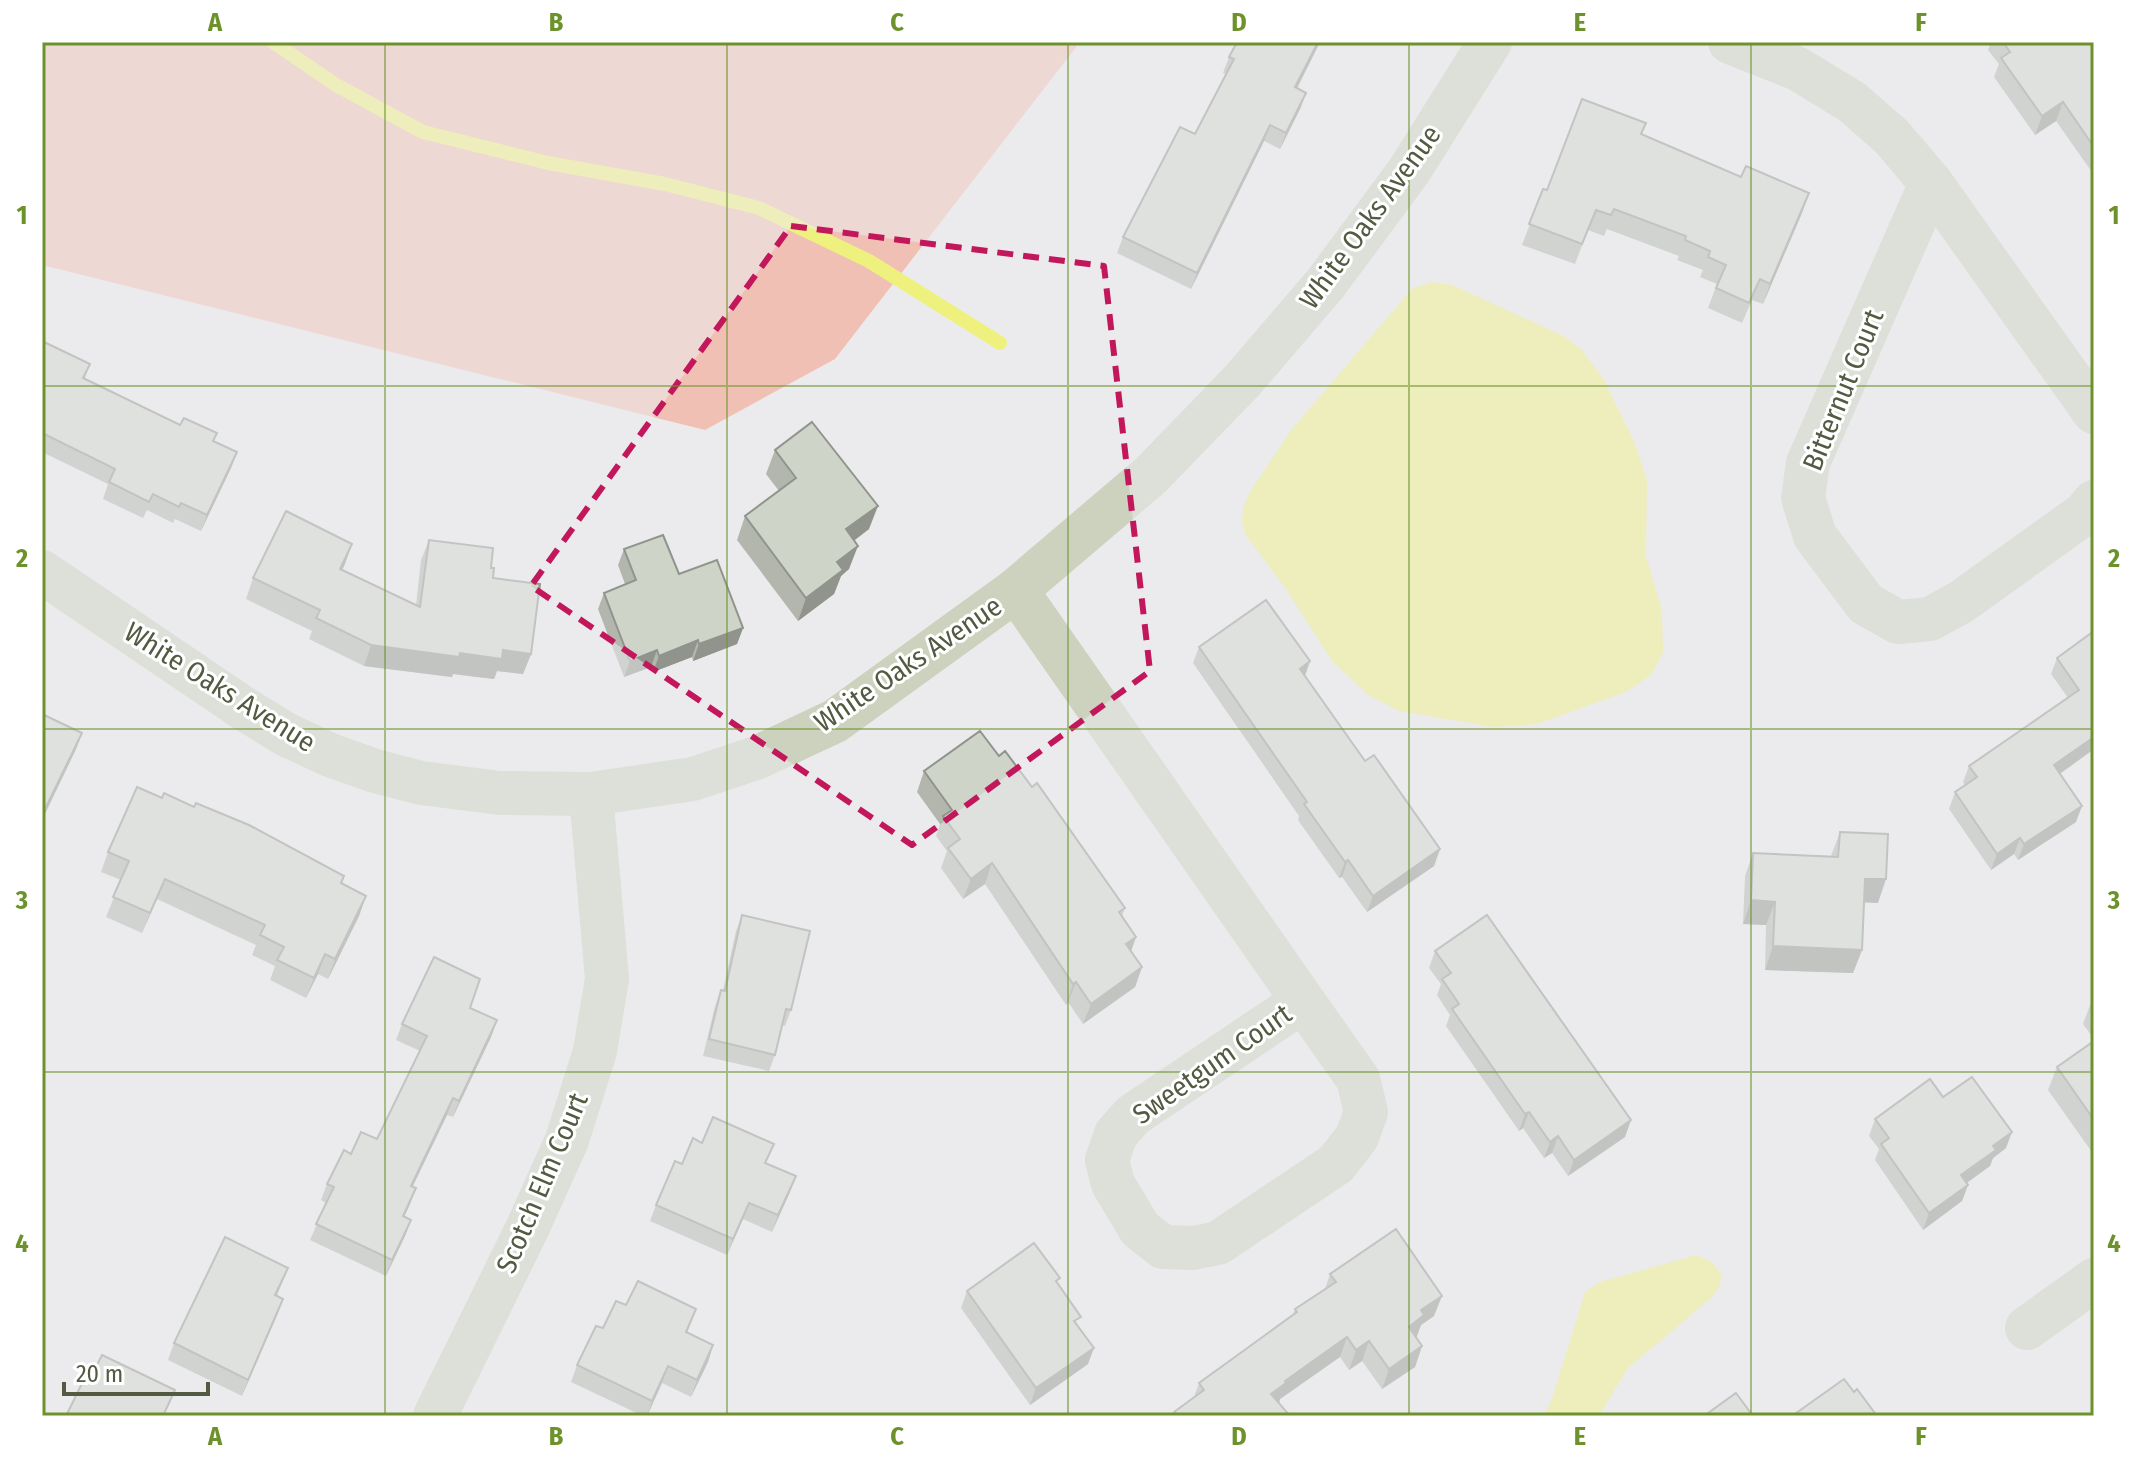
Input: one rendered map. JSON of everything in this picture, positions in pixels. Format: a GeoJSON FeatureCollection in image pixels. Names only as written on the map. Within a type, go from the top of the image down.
{"type":"FeatureCollection","features":[{"type":"Feature","properties":{"kind":"street","name":"White Oaks Avenue"},"geometry":{"type":"LineString","coordinates":[[42,572],[285,734],[330,755],[421,783],[500,793],[591,794],[693,779],[756,758],[835,721],[1016,590],[1151,475],[1251,371],[1326,283],[1409,171],[1490,42]]}},
{"type":"Feature","properties":{"kind":"street"},"geometry":{"type":"LineString","coordinates":[[1730,42],[1798,69],[1852,102],[1892,137],[1931,183],[2094,412]]}},
{"type":"Feature","properties":{"kind":"street","name":"Bitternut Court"},"geometry":{"type":"LineString","coordinates":[[1931,183],[1808,463],[1803,498],[1815,536],[1866,604],[1898,622],[1930,619],[1974,593],[2085,513],[2094,502]]}},
{"type":"Feature","properties":{"kind":"street","name":"Sweetgum Court"},"geometry":{"type":"LineString","coordinates":[[1016,590],[1358,1079],[1366,1112],[1357,1137],[1336,1164],[1218,1243],[1193,1248],[1163,1247],[1140,1229],[1113,1184],[1107,1160],[1116,1134],[1133,1115],[1303,1001]]}},
{"type":"Feature","properties":{"kind":"street","name":"Scotch Elm Court"},"geometry":{"type":"LineString","coordinates":[[435,1416],[567,1140],[595,1051],[607,979],[591,794]]}},
{"type":"Feature","properties":{"kind":"street"},"geometry":{"type":"LineString","coordinates":[[2027,1328],[2094,1280]]}},
{"type":"Feature","properties":{"kind":"highlighted area"},"geometry":{"type":"Polygon","coordinates":[[[791,226],[1104,266],[1150,671],[912,845],[531,586],[791,226]]]}},
{"type":"Feature","properties":{"kind":"shaded area"},"geometry":{"type":"Polygon","coordinates":[[[42,42],[1080,42],[835,359],[705,430],[42,265],[42,42]]]}},
{"type":"Feature","properties":{"kind":"shaded area"},"geometry":{"type":"Polygon","coordinates":[[[1432,282],[1452,285],[1562,335],[1582,350],[1604,380],[1634,441],[1647,480],[1646,556],[1662,610],[1663,652],[1651,675],[1626,692],[1537,724],[1494,727],[1399,711],[1368,695],[1332,661],[1286,589],[1245,534],[1243,508],[1251,490],[1292,429],[1413,288],[1432,282]]]}},
{"type":"Feature","properties":{"kind":"shaded area"},"geometry":{"type":"Polygon","coordinates":[[[1696,1255],[1712,1262],[1722,1275],[1719,1287],[1711,1298],[1627,1369],[1599,1416],[1544,1416],[1585,1292],[1600,1282],[1696,1255]]]}},
{"type":"Feature","properties":{"kind":"building"},"geometry":{"type":"Polygon","coordinates":[[[1237,42],[1318,42],[1295,87],[1306,93],[1286,133],[1270,125],[1197,273],[1123,237],[1180,127],[1195,134],[1234,59],[1229,57],[1237,42]]]}},
{"type":"Feature","properties":{"kind":"building"},"geometry":{"type":"Polygon","coordinates":[[[2003,42],[2094,42],[2094,147],[2063,102],[2042,116],[2001,58],[2010,52],[2003,42]]]}},
{"type":"Feature","properties":{"kind":"building"},"geometry":{"type":"Polygon","coordinates":[[[1582,99],[1646,123],[1641,134],[1741,177],[1746,166],[1809,193],[1770,284],[1760,279],[1749,303],[1716,288],[1726,265],[1708,257],[1710,251],[1685,240],[1686,236],[1614,209],[1611,215],[1596,210],[1582,244],[1529,224],[1543,189],[1547,190],[1582,99]]]}},
{"type":"Feature","properties":{"kind":"building"},"geometry":{"type":"Polygon","coordinates":[[[42,341],[90,364],[83,378],[180,425],[184,418],[217,433],[213,441],[237,452],[207,515],[181,503],[179,507],[153,494],[149,502],[109,482],[115,469],[42,433],[42,341]]]}},
{"type":"Feature","properties":{"kind":"building"},"geometry":{"type":"Polygon","coordinates":[[[812,422],[878,506],[846,529],[858,546],[837,562],[843,570],[806,598],[745,516],[796,478],[775,450],[812,422]]]}},
{"type":"Feature","properties":{"kind":"building"},"geometry":{"type":"Polygon","coordinates":[[[286,511],[352,544],[340,569],[420,607],[429,540],[493,548],[493,578],[540,584],[531,654],[503,650],[502,659],[460,653],[459,657],[371,645],[316,618],[320,610],[253,578],[286,511]]]}},
{"type":"Feature","properties":{"kind":"building"},"geometry":{"type":"Polygon","coordinates":[[[663,535],[679,574],[717,560],[743,628],[699,644],[698,640],[659,656],[657,650],[630,661],[604,593],[636,580],[624,549],[663,535]]]}},
{"type":"Feature","properties":{"kind":"building"},"geometry":{"type":"Polygon","coordinates":[[[1266,600],[1310,661],[1300,669],[1365,761],[1374,755],[1440,849],[1373,896],[1304,804],[1307,802],[1199,647],[1266,600]]]}},
{"type":"Feature","properties":{"kind":"building"},"geometry":{"type":"Polygon","coordinates":[[[2094,631],[2094,737],[2054,765],[2082,806],[2024,844],[2020,838],[1997,854],[1955,792],[1977,777],[1969,766],[2079,690],[2057,658],[2094,631]]]}},
{"type":"Feature","properties":{"kind":"building"},"geometry":{"type":"Polygon","coordinates":[[[42,714],[82,733],[46,807],[42,805],[42,714]]]}},
{"type":"Feature","properties":{"kind":"building"},"geometry":{"type":"Polygon","coordinates":[[[980,731],[999,756],[1005,751],[1032,787],[1037,783],[1125,908],[1119,912],[1136,937],[1126,944],[1142,967],[1091,1004],[1076,982],[1073,984],[992,863],[971,879],[948,848],[960,839],[943,816],[952,810],[924,771],[980,731]]]}},
{"type":"Feature","properties":{"kind":"building"},"geometry":{"type":"Polygon","coordinates":[[[137,787],[162,798],[164,793],[194,807],[196,803],[249,825],[344,876],[341,883],[366,896],[335,959],[325,954],[314,978],[277,960],[284,947],[260,935],[265,925],[165,879],[150,913],[113,897],[129,861],[108,852],[137,787]]]}},
{"type":"Feature","properties":{"kind":"building"},"geometry":{"type":"Polygon","coordinates":[[[1840,832],[1888,834],[1886,879],[1865,879],[1862,950],[1773,946],[1775,902],[1751,900],[1753,853],[1838,857],[1840,832]]]}},
{"type":"Feature","properties":{"kind":"building"},"geometry":{"type":"Polygon","coordinates":[[[742,915],[810,931],[791,1010],[786,1009],[775,1055],[709,1039],[721,990],[725,991],[742,915]]]}},
{"type":"Feature","properties":{"kind":"building"},"geometry":{"type":"Polygon","coordinates":[[[1487,915],[1631,1120],[1574,1160],[1558,1136],[1550,1142],[1529,1112],[1525,1114],[1452,1009],[1459,1004],[1442,979],[1451,973],[1435,951],[1487,915]]]}},
{"type":"Feature","properties":{"kind":"building"},"geometry":{"type":"Polygon","coordinates":[[[434,957],[480,979],[470,1008],[497,1020],[459,1101],[453,1098],[411,1186],[416,1188],[403,1216],[411,1220],[392,1260],[316,1224],[334,1187],[327,1184],[344,1150],[351,1154],[361,1132],[377,1139],[427,1036],[402,1024],[434,957]]]}},
{"type":"Feature","properties":{"kind":"building"},"geometry":{"type":"Polygon","coordinates":[[[2094,1041],[2094,1120],[2057,1067],[2094,1041]]]}},
{"type":"Feature","properties":{"kind":"building"},"geometry":{"type":"Polygon","coordinates":[[[1972,1077],[2012,1132],[1993,1146],[1996,1150],[1961,1175],[1968,1185],[1929,1213],[1881,1144],[1889,1138],[1875,1119],[1930,1079],[1943,1097],[1972,1077]]]}},
{"type":"Feature","properties":{"kind":"building"},"geometry":{"type":"Polygon","coordinates":[[[713,1117],[774,1144],[765,1163],[796,1176],[778,1215],[749,1203],[733,1239],[656,1205],[675,1161],[682,1164],[693,1138],[702,1143],[713,1117]]]}},
{"type":"Feature","properties":{"kind":"building"},"geometry":{"type":"Polygon","coordinates":[[[1396,1229],[1442,1296],[1421,1310],[1424,1315],[1409,1327],[1422,1346],[1389,1369],[1369,1341],[1356,1350],[1347,1337],[1271,1394],[1290,1416],[1178,1416],[1174,1412],[1204,1390],[1199,1383],[1297,1312],[1295,1309],[1336,1282],[1330,1274],[1396,1229]]]}},
{"type":"Feature","properties":{"kind":"building"},"geometry":{"type":"Polygon","coordinates":[[[225,1237],[288,1268],[275,1295],[283,1299],[248,1380],[174,1343],[225,1237]]]}},
{"type":"Feature","properties":{"kind":"building"},"geometry":{"type":"Polygon","coordinates":[[[1034,1243],[1060,1278],[1056,1281],[1081,1317],[1074,1321],[1094,1348],[1036,1388],[967,1291],[1034,1243]]]}},
{"type":"Feature","properties":{"kind":"building"},"geometry":{"type":"Polygon","coordinates":[[[638,1281],[696,1309],[686,1332],[713,1345],[697,1380],[668,1366],[652,1401],[577,1365],[596,1326],[603,1328],[616,1301],[626,1305],[638,1281]]]}},
{"type":"Feature","properties":{"kind":"building"},"geometry":{"type":"Polygon","coordinates":[[[102,1355],[175,1390],[163,1416],[66,1416],[88,1371],[93,1373],[102,1355]]]}},
{"type":"Feature","properties":{"kind":"building"},"geometry":{"type":"Polygon","coordinates":[[[1844,1379],[1854,1392],[1857,1389],[1877,1416],[1792,1416],[1844,1379]]]}},
{"type":"Feature","properties":{"kind":"building"},"geometry":{"type":"Polygon","coordinates":[[[1736,1393],[1753,1416],[1704,1416],[1736,1393]]]}},
{"type":"Feature","properties":{"kind":"waterway"},"geometry":{"type":"LineString","coordinates":[[273,42],[336,85],[423,132],[548,163],[665,184],[759,208],[869,261],[1000,343]]}}]}
